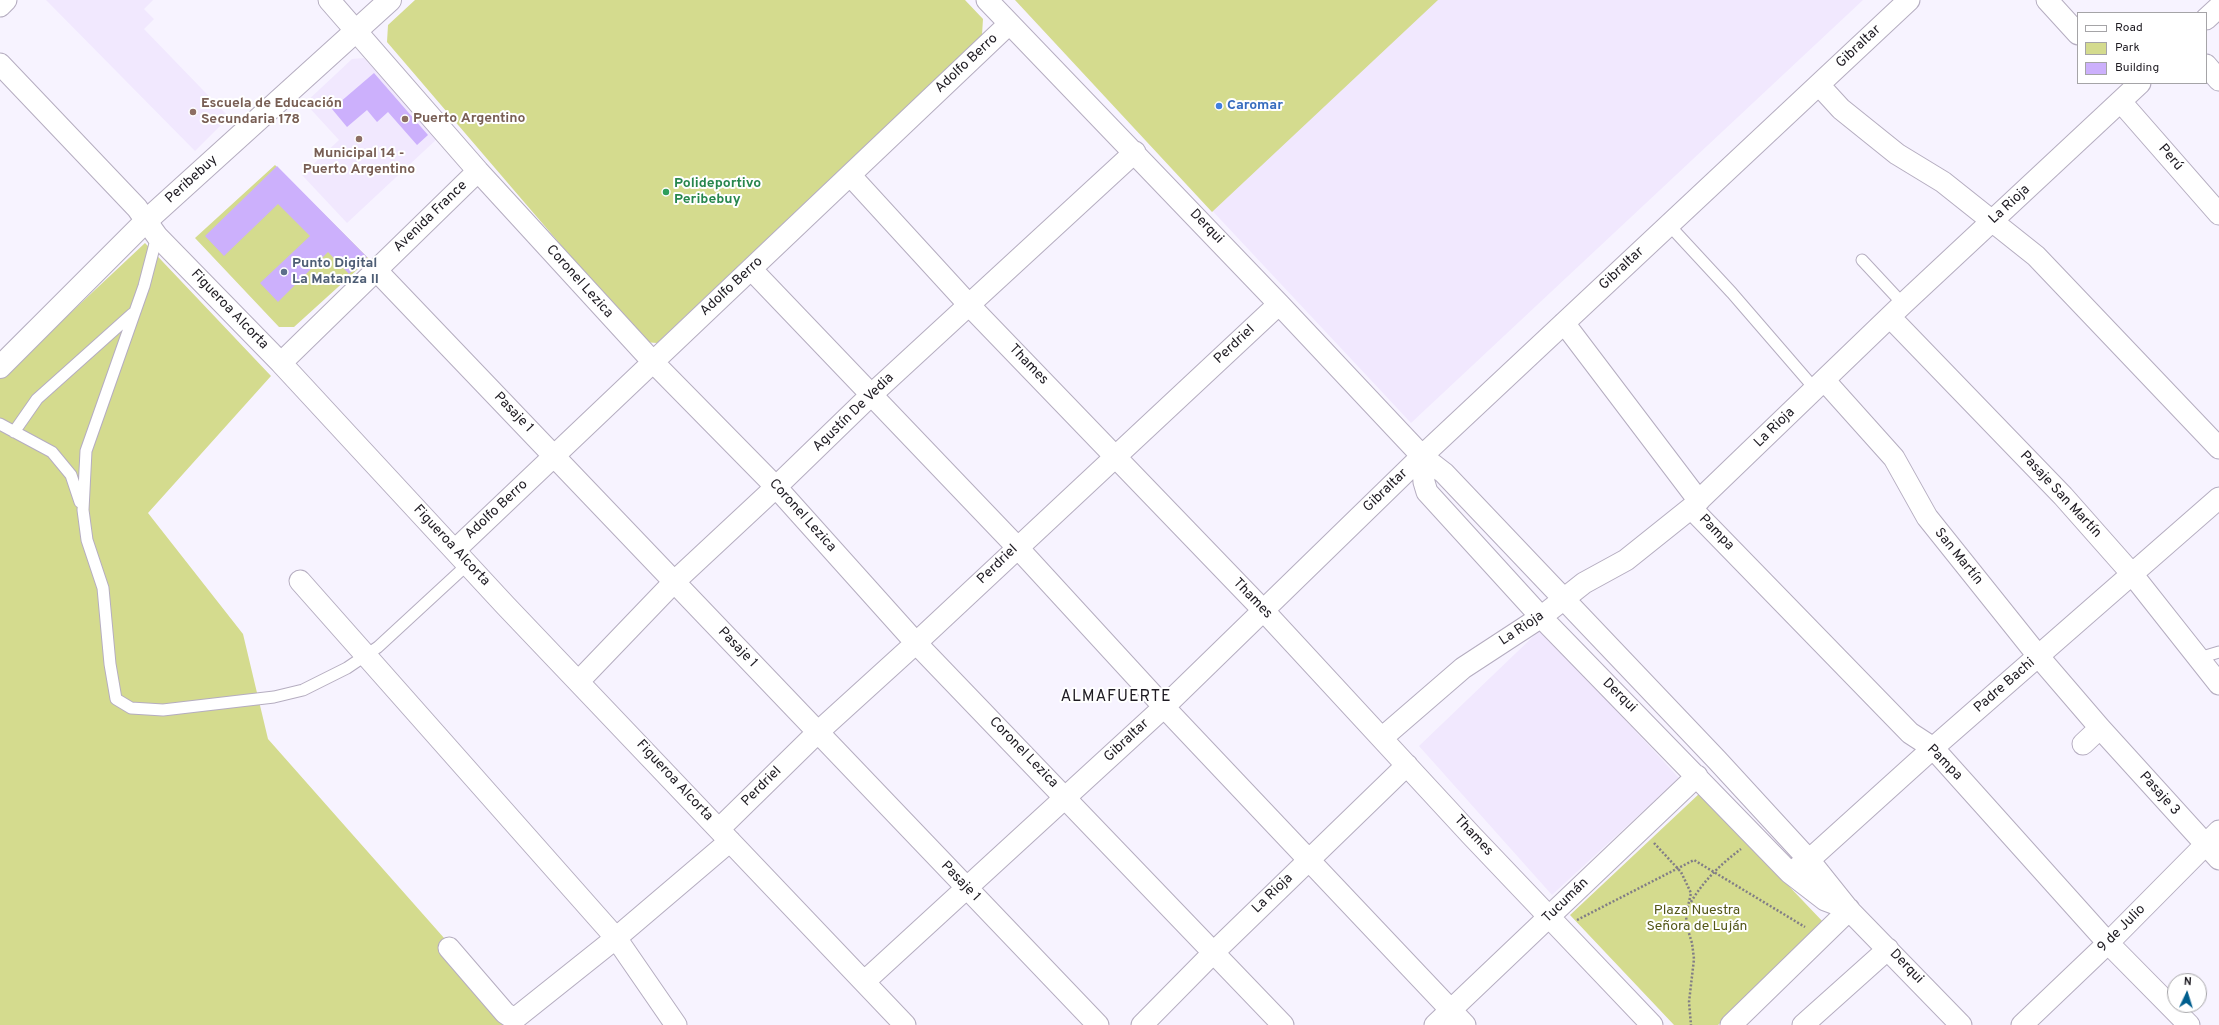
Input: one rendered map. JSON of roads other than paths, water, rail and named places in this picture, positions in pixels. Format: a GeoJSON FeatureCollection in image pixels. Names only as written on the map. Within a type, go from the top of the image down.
{"type":"FeatureCollection","features":[{"type":"Feature","properties":{"kind":"street"},"geometry":{"type":"LineString","coordinates":[[0,6],[6,0]]}},
{"type":"Feature","properties":{"kind":"street","name":"Coronel Lezica"},"geometry":{"type":"LineString","coordinates":[[329,0],[358,30],[478,171],[653,362],[776,487],[916,643],[1283,1025]]}},
{"type":"Feature","properties":{"kind":"street","name":"Peribebuy"},"geometry":{"type":"LineString","coordinates":[[0,367],[152,228],[390,0]]}},
{"type":"Feature","properties":{"kind":"street","name":"Derqui"},"geometry":{"type":"LineString","coordinates":[[987,0],[1135,152],[1422,456],[1444,473],[1717,760],[1809,860],[1849,910],[1961,1025]]}},
{"type":"Feature","properties":{"kind":"street","name":"Gibraltar"},"geometry":{"type":"LineString","coordinates":[[864,982],[1164,707],[1422,456],[1909,0]]}},
{"type":"Feature","properties":{"kind":"street"},"geometry":{"type":"LineString","coordinates":[[2046,0],[2077,33]]}},
{"type":"Feature","properties":{"kind":"street"},"geometry":{"type":"LineString","coordinates":[[2207,18],[2219,7]]}},
{"type":"Feature","properties":{"kind":"street","name":"Adolfo Berro"},"geometry":{"type":"LineString","coordinates":[[461,557],[554,456],[1009,24]]}},
{"type":"Feature","properties":{"kind":"street","name":"Figueroa Alcorta"},"geometry":{"type":"LineString","coordinates":[[0,64],[461,557],[905,1025]]}},
{"type":"Feature","properties":{"kind":"street"},"geometry":{"type":"LineString","coordinates":[[2207,66],[2219,80]]}},
{"type":"Feature","properties":{"kind":"street"},"geometry":{"type":"LineString","coordinates":[[1819,85],[1841,109],[1897,154],[1943,182],[2036,256],[2219,448]]}},
{"type":"Feature","properties":{"kind":"street","name":"La Rioja"},"geometry":{"type":"LineString","coordinates":[[1382,738],[1463,668],[1541,617],[1584,583],[1626,560],[1695,504],[1896,311],[1993,221],[2128,90]]}},
{"type":"Feature","properties":{"kind":"street","name":"Perú"},"geometry":{"type":"LineString","coordinates":[[2128,90],[2219,214]]}},
{"type":"Feature","properties":{"kind":"street","name":"Agustín De Vedia"},"geometry":{"type":"LineString","coordinates":[[579,681],[674,582],[872,395],[1135,152]]}},
{"type":"Feature","properties":{"kind":"street","name":"Avenida France"},"geometry":{"type":"LineString","coordinates":[[281,363],[478,171]]}},
{"type":"Feature","properties":{"kind":"street","name":"Thames"},"geometry":{"type":"LineString","coordinates":[[850,175],[970,306],[1264,611],[1652,1025]]}},
{"type":"Feature","properties":{"kind":"street"},"geometry":{"type":"LineString","coordinates":[[751,269],[1017,547],[1164,707],[1465,1025]]}},
{"type":"Feature","properties":{"kind":"street","name":"Pasaje 1"},"geometry":{"type":"LineString","coordinates":[[376,270],[1098,1025]]}},
{"type":"Feature","properties":{"kind":"street","name":"Perdriel"},"geometry":{"type":"LineString","coordinates":[[449,948],[505,1013],[511,1017],[517,1017],[616,938],[725,835],[818,732],[916,643],[1017,547],[1279,304]]}},
{"type":"Feature","properties":{"kind":"street","name":"Pasaje San Martín"},"geometry":{"type":"LineString","coordinates":[[1896,311],[2132,574],[2219,684]]}},
{"type":"Feature","properties":{"kind":"street","name":"Pampa"},"geometry":{"type":"LineString","coordinates":[[1564,323],[1695,504],[1910,733],[1933,748],[2108,943],[2189,1025]]}},
{"type":"Feature","properties":{"kind":"street","name":"San Martín"},"geometry":{"type":"LineString","coordinates":[[1820,385],[1894,458],[1926,517],[2039,657],[2100,728]]}},
{"type":"Feature","properties":{"kind":"street","name":"Derqui"},"geometry":{"type":"LineString","coordinates":[[1422,456],[1424,482],[1427,492],[1541,617],[1790,873],[1824,900],[1849,910]]}},
{"type":"Feature","properties":{"kind":"street","name":"Padre Bachi"},"geometry":{"type":"LineString","coordinates":[[1790,873],[1809,860],[1933,748],[2039,657],[2219,498]]}},
{"type":"Feature","properties":{"kind":"street"},"geometry":{"type":"LineString","coordinates":[[300,581],[616,938],[676,1025]]}},
{"type":"Feature","properties":{"kind":"street"},"geometry":{"type":"LineString","coordinates":[[2083,744],[2100,728]]}},
{"type":"Feature","properties":{"kind":"street","name":"Pasaje 3"},"geometry":{"type":"LineString","coordinates":[[2100,728],[2212,837],[2219,859]]}},
{"type":"Feature","properties":{"kind":"street","name":"La Rioja"},"geometry":{"type":"LineString","coordinates":[[1142,1025],[1214,952],[1407,765]]}},
{"type":"Feature","properties":{"kind":"street","name":"Tucumán"},"geometry":{"type":"LineString","coordinates":[[1434,1025],[1555,922],[1642,829],[1697,776]]}},
{"type":"Feature","properties":{"kind":"street","name":"9 de Julio"},"geometry":{"type":"LineString","coordinates":[[2022,1025],[2108,943],[2212,837]]}},
{"type":"Feature","properties":{"kind":"street"},"geometry":{"type":"LineString","coordinates":[[1731,1025],[1849,910]]}},
{"type":"Feature","properties":{"kind":"street"},"geometry":{"type":"LineString","coordinates":[[1803,1025],[1888,949]]}},
{"type":"Feature","properties":{"kind":"lane"},"geometry":{"type":"LineString","coordinates":[[1669,225],[1820,385]]}},
{"type":"Feature","properties":{"kind":"lane"},"geometry":{"type":"LineString","coordinates":[[152,228],[144,286],[132,314],[86,451],[83,510],[87,540],[103,588],[110,664],[116,698],[130,708],[163,710],[274,697],[302,690],[347,668],[378,647],[461,557]]}},
{"type":"Feature","properties":{"kind":"lane"},"geometry":{"type":"LineString","coordinates":[[1862,260],[1896,311]]}},
{"type":"Feature","properties":{"kind":"lane"},"geometry":{"type":"LineString","coordinates":[[14,432],[37,399],[132,314]]}},
{"type":"Feature","properties":{"kind":"lane"},"geometry":{"type":"LineString","coordinates":[[0,424],[52,452],[71,475],[83,510]]}},
{"type":"Feature","properties":{"kind":"lane"},"geometry":{"type":"LineString","coordinates":[[2199,658],[2219,652]]}},
{"type":"Feature","properties":{"kind":"place","name":"Caromar"},"geometry":{"type":"Point","coordinates":[1219,106]}},
{"type":"Feature","properties":{"kind":"place","name":"Escuela de Educación Secundaria 178"},"geometry":{"type":"Point","coordinates":[193,112]}},
{"type":"Feature","properties":{"kind":"place","name":"Puerto Argentino"},"geometry":{"type":"Point","coordinates":[405,119]}},
{"type":"Feature","properties":{"kind":"place","name":"Municipal 14 - Puerto Argentino"},"geometry":{"type":"Point","coordinates":[359,139]}},
{"type":"Feature","properties":{"kind":"place","name":"Polideportivo Peribebuy"},"geometry":{"type":"Point","coordinates":[666,192]}},
{"type":"Feature","properties":{"kind":"place","name":"Punto Digital La Matanza II"},"geometry":{"type":"Point","coordinates":[284,272]}},
{"type":"Feature","properties":{"kind":"district","name":"ALMAFUERTE"},"geometry":{"type":"Point","coordinates":[1116,698]}},
{"type":"Feature","properties":{"kind":"park label","name":"Plaza Nuestra Señora de Luján"},"geometry":{"type":"Point","coordinates":[1697,920]}}]}
